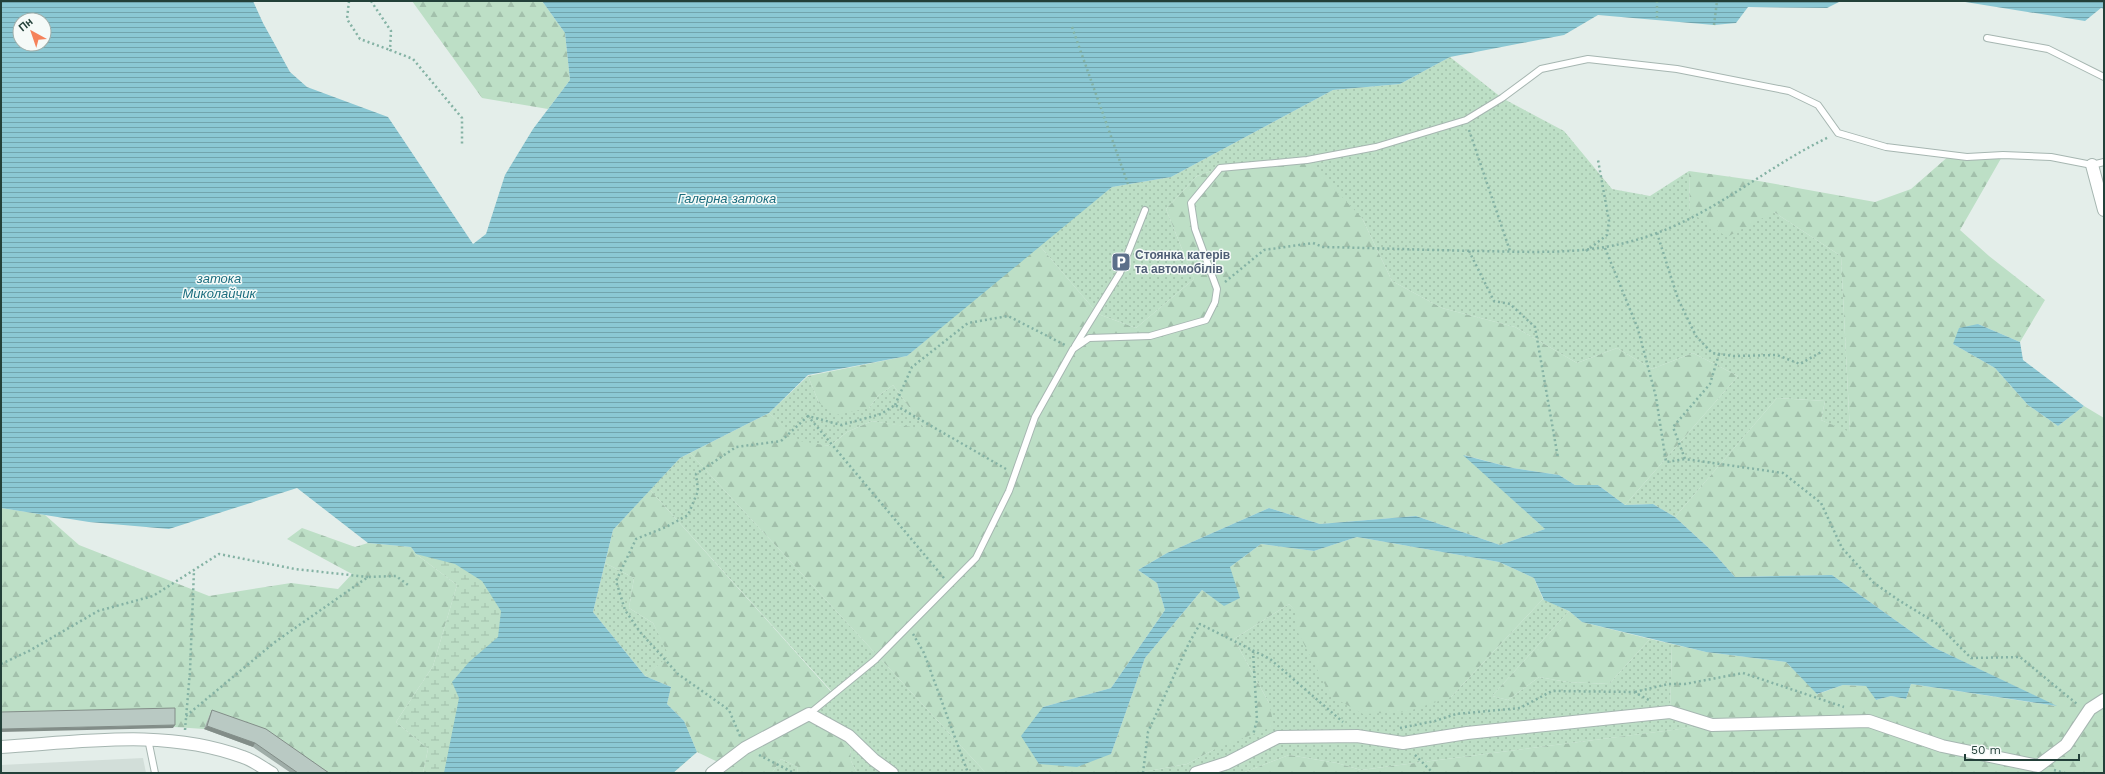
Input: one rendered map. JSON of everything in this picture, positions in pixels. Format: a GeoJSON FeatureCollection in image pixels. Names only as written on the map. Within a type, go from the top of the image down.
{"type":"FeatureCollection","features":[{"type":"Feature","properties":{"kind":"street"},"geometry":{"type":"LineString","coordinates":[[2098,163],[2104,210]]}},
{"type":"Feature","properties":{"kind":"street"},"geometry":{"type":"LineString","coordinates":[[1196,773],[1227,763],[1278,737],[1357,736],[1403,743],[1467,733],[1670,712],[1712,725],[1869,721],[1942,746],[2038,766],[2066,745],[2090,709],[2104,700]]}},
{"type":"Feature","properties":{"kind":"street"},"geometry":{"type":"LineString","coordinates":[[712,773],[745,748],[809,714],[849,736],[874,760],[892,773]]}},
{"type":"Feature","properties":{"kind":"street"},"geometry":{"type":"LineString","coordinates":[[1,747],[148,739],[184,742],[199,744],[244,757],[272,773]]}},
{"type":"Feature","properties":{"kind":"lane"},"geometry":{"type":"LineString","coordinates":[[1987,38],[2048,49],[2104,77]]}},
{"type":"Feature","properties":{"kind":"lane"},"geometry":{"type":"LineString","coordinates":[[1073,349],[1089,338],[1150,336],[1206,320],[1215,302],[1216,289],[1195,229],[1191,203],[1220,168],[1307,160],[1376,147],[1466,120],[1502,98],[1541,69],[1588,59],[1677,69],[1789,91],[1818,105],[1838,133],[1886,147],[1967,157],[2003,155],[2051,157],[2098,163]]}},
{"type":"Feature","properties":{"kind":"lane"},"geometry":{"type":"LineString","coordinates":[[809,714],[875,660],[976,558],[1009,491],[1036,417],[1073,349],[1120,274],[1145,210]]}},
{"type":"Feature","properties":{"kind":"lane"},"geometry":{"type":"LineString","coordinates":[[148,739],[155,773]]}},
{"type":"Feature","properties":{"kind":"path"},"geometry":{"type":"LineString","coordinates":[[349,1],[347,19],[360,39],[413,59],[462,118],[462,144]]}},
{"type":"Feature","properties":{"kind":"path"},"geometry":{"type":"LineString","coordinates":[[371,1],[391,31],[390,50]]}},
{"type":"Feature","properties":{"kind":"path"},"geometry":{"type":"LineString","coordinates":[[1657,1],[1657,20]]}},
{"type":"Feature","properties":{"kind":"path"},"geometry":{"type":"LineString","coordinates":[[1714,25],[1717,1]]}},
{"type":"Feature","properties":{"kind":"path"},"geometry":{"type":"LineString","coordinates":[[1072,27],[1128,184]]}},
{"type":"Feature","properties":{"kind":"path"},"geometry":{"type":"LineString","coordinates":[[1466,120],[1510,251]]}},
{"type":"Feature","properties":{"kind":"path"},"geometry":{"type":"LineString","coordinates":[[1216,289],[1264,250],[1313,243],[1323,247],[1510,251],[1586,251],[1605,248],[1657,233],[1725,199],[1799,151],[1838,133]]}},
{"type":"Feature","properties":{"kind":"path"},"geometry":{"type":"LineString","coordinates":[[1586,251],[1607,235],[1609,222],[1598,160]]}},
{"type":"Feature","properties":{"kind":"path"},"geometry":{"type":"LineString","coordinates":[[1657,233],[1678,300],[1696,336],[1712,353],[1734,356],[1777,355],[1800,364],[1823,351]]}},
{"type":"Feature","properties":{"kind":"path"},"geometry":{"type":"LineString","coordinates":[[1605,248],[1638,329],[1656,397],[1666,462],[1685,459],[1783,473],[1821,503],[1842,548],[1874,583],[1936,623],[1971,658],[2020,657],[2075,704],[2090,709]]}},
{"type":"Feature","properties":{"kind":"path"},"geometry":{"type":"LineString","coordinates":[[1469,250],[1494,301],[1510,304],[1535,327],[1558,458]]}},
{"type":"Feature","properties":{"kind":"path"},"geometry":{"type":"LineString","coordinates":[[808,416],[841,425],[881,414],[895,405],[912,367],[968,322],[1008,316],[1073,349]]}},
{"type":"Feature","properties":{"kind":"path"},"geometry":{"type":"LineString","coordinates":[[1685,459],[1673,427],[1710,384],[1719,354]]}},
{"type":"Feature","properties":{"kind":"path"},"geometry":{"type":"LineString","coordinates":[[895,405],[1015,474]]}},
{"type":"Feature","properties":{"kind":"path"},"geometry":{"type":"LineString","coordinates":[[808,416],[950,584]]}},
{"type":"Feature","properties":{"kind":"path"},"geometry":{"type":"LineString","coordinates":[[794,773],[745,748],[729,710],[678,674],[640,632],[626,610],[616,581],[636,539],[666,527],[688,515],[698,491],[696,474],[736,447],[781,441],[808,416]]}},
{"type":"Feature","properties":{"kind":"path"},"geometry":{"type":"LineString","coordinates":[[1,664],[29,651],[98,611],[153,596],[219,554],[294,569],[368,576],[396,576],[408,585]]}},
{"type":"Feature","properties":{"kind":"path"},"geometry":{"type":"LineString","coordinates":[[184,742],[190,672],[194,570]]}},
{"type":"Feature","properties":{"kind":"path"},"geometry":{"type":"LineString","coordinates":[[186,716],[275,642],[368,576]]}},
{"type":"Feature","properties":{"kind":"path"},"geometry":{"type":"LineString","coordinates":[[1143,773],[1148,732],[1189,643],[1200,624],[1270,659],[1332,711],[1357,736]]}},
{"type":"Feature","properties":{"kind":"path"},"geometry":{"type":"LineString","coordinates":[[909,626],[924,653],[968,773]]}},
{"type":"Feature","properties":{"kind":"path"},"geometry":{"type":"LineString","coordinates":[[1248,752],[1257,720],[1253,650]]}},
{"type":"Feature","properties":{"kind":"path"},"geometry":{"type":"LineString","coordinates":[[1396,728],[1435,721],[1456,714],[1520,708],[1552,691],[1634,692],[1668,684],[1685,684],[1743,673],[1844,707],[1869,721]]}},
{"type":"Feature","properties":{"kind":"path"},"geometry":{"type":"LineString","coordinates":[[1634,692],[1670,712]]}},
{"type":"Feature","properties":{"kind":"path"},"geometry":{"type":"LineString","coordinates":[[1403,743],[1433,773]]}},
{"type":"Feature","properties":{"kind":"shaded area"},"geometry":{"type":"Polygon","coordinates":[[[143,758],[146,773],[1,773],[1,765],[143,758]]]}},
{"type":"Feature","properties":{"kind":"green space"},"geometry":{"type":"Polygon","coordinates":[[[412,1],[542,1],[565,33],[570,80],[548,109],[482,98],[412,1]]]}},
{"type":"Feature","properties":{"kind":"green space"},"geometry":{"type":"Polygon","coordinates":[[[1450,57],[1502,98],[1564,131],[1612,189],[1650,196],[1689,171],[1690,212],[1774,212],[1841,256],[1850,433],[1821,420],[1825,401],[1777,398],[1675,517],[1653,504],[1625,505],[1738,376],[1693,353],[1652,369],[1617,348],[1577,363],[1515,327],[1442,308],[1392,281],[1362,218],[1220,168],[1197,176],[1166,209],[1194,279],[1136,328],[1098,314],[1039,245],[1112,187],[1171,177],[1333,90],[1400,84],[1450,57]]]}},
{"type":"Feature","properties":{"kind":"green space"},"geometry":{"type":"Polygon","coordinates":[[[1950,155],[2003,155],[1960,230],[1989,256],[2045,300],[2020,342],[1978,324],[1953,344],[1995,368],[2028,405],[2058,426],[2084,406],[2104,418],[2104,773],[1242,773],[1289,755],[1337,763],[1361,770],[1711,725],[1670,712],[1672,644],[1706,652],[1786,662],[1818,694],[1843,685],[1867,686],[1876,700],[1891,696],[1906,699],[1911,684],[2056,706],[1933,647],[1832,575],[1735,577],[1712,551],[1675,517],[1777,398],[1825,401],[1821,420],[1850,432],[1841,256],[1774,212],[1727,237],[1690,212],[1689,171],[1753,180],[1875,202],[1911,189],[1950,155]]]}},
{"type":"Feature","properties":{"kind":"green space"},"geometry":{"type":"Polygon","coordinates":[[[1307,160],[1362,218],[1392,281],[1442,308],[1515,327],[1577,363],[1617,348],[1652,369],[1693,353],[1738,376],[1625,505],[1598,485],[1575,485],[1559,475],[1513,468],[1464,455],[1545,529],[1500,545],[1416,516],[1320,524],[1269,508],[1167,553],[1138,570],[1157,583],[1165,610],[1111,688],[1043,707],[1111,754],[1145,658],[1202,590],[1224,605],[1230,567],[1261,544],[1314,551],[1357,537],[1499,562],[1534,578],[1543,599],[1451,697],[1406,712],[1363,714],[1331,696],[1294,625],[1298,613],[1289,604],[1234,639],[1269,703],[1274,726],[1213,750],[1187,764],[1137,773],[986,773],[690,453],[769,413],[800,441],[830,446],[847,432],[872,421],[925,429],[893,385],[878,396],[869,408],[836,415],[819,403],[808,376],[907,356],[1039,245],[1098,314],[1136,328],[1194,279],[1166,209],[1197,176],[1220,168],[1307,160]]]}},
{"type":"Feature","properties":{"kind":"green space"},"geometry":{"type":"Polygon","coordinates":[[[808,376],[819,403],[869,408],[878,396],[893,385],[926,430],[872,421],[847,432],[830,446],[800,442],[769,413],[808,376]]]}},
{"type":"Feature","properties":{"kind":"green space"},"geometry":{"type":"Polygon","coordinates":[[[690,453],[986,773],[857,773],[851,761],[849,736],[809,714],[834,694],[650,490],[680,458],[690,453]]]}},
{"type":"Feature","properties":{"kind":"green space"},"geometry":{"type":"Polygon","coordinates":[[[650,490],[834,695],[809,714],[849,736],[851,761],[857,773],[797,773],[798,767],[781,759],[772,773],[724,773],[727,770],[722,764],[697,752],[684,721],[667,704],[671,687],[645,676],[669,656],[653,623],[629,608],[634,578],[605,563],[613,530],[650,490]]]}},
{"type":"Feature","properties":{"kind":"green space"},"geometry":{"type":"Polygon","coordinates":[[[1,508],[45,515],[79,545],[209,596],[291,583],[338,589],[352,574],[287,539],[302,528],[355,547],[368,543],[411,547],[416,554],[457,585],[433,666],[396,722],[428,749],[423,773],[322,773],[210,714],[204,729],[1,715],[1,508]]]}},
{"type":"Feature","properties":{"kind":"green space"},"geometry":{"type":"Polygon","coordinates":[[[432,552],[528,580],[646,722],[684,721],[697,752],[673,773],[423,773],[428,749],[396,722],[433,666],[457,585],[416,554],[432,552]]]}},
{"type":"Feature","properties":{"kind":"green space"},"geometry":{"type":"Polygon","coordinates":[[[605,563],[634,578],[629,608],[653,623],[670,656],[645,676],[593,612],[605,563]]]}},
{"type":"Feature","properties":{"kind":"green space"},"geometry":{"type":"Polygon","coordinates":[[[1543,599],[1569,611],[1492,696],[1508,700],[1539,677],[1567,682],[1609,684],[1650,639],[1672,644],[1670,712],[1712,725],[1361,770],[1337,763],[1289,755],[1242,773],[1137,773],[1187,764],[1213,750],[1269,703],[1234,639],[1289,604],[1299,613],[1451,697],[1543,599]]]}},
{"type":"Feature","properties":{"kind":"green space"},"geometry":{"type":"Polygon","coordinates":[[[1569,611],[1582,622],[1650,639],[1609,684],[1567,682],[1539,677],[1508,700],[1492,696],[1569,611]]]}},
{"type":"Feature","properties":{"kind":"green space"},"geometry":{"type":"Polygon","coordinates":[[[781,759],[798,767],[797,773],[772,773],[781,759]]]}},
{"type":"Feature","properties":{"kind":"water"},"geometry":{"type":"Polygon","coordinates":[[[1,1],[253,1],[263,23],[290,72],[307,87],[388,117],[473,244],[486,234],[505,175],[533,129],[570,80],[565,33],[542,1],[1841,1],[1827,8],[1748,7],[1736,23],[1714,25],[1598,15],[1564,35],[1450,57],[1400,84],[1333,90],[1171,177],[1112,187],[907,356],[808,375],[769,413],[680,458],[613,530],[593,612],[645,676],[671,687],[667,704],[684,721],[697,752],[673,773],[444,773],[459,698],[452,682],[469,662],[498,637],[501,611],[482,581],[455,564],[416,554],[411,547],[368,543],[297,488],[169,529],[89,522],[1,508],[1,1]]]}},
{"type":"Feature","properties":{"kind":"water"},"geometry":{"type":"Polygon","coordinates":[[[1959,1],[2104,1],[2104,9],[2101,8],[2085,21],[1959,1]]]}},
{"type":"Feature","properties":{"kind":"water"},"geometry":{"type":"Polygon","coordinates":[[[1978,324],[2020,342],[2023,360],[2084,406],[2058,426],[2028,405],[1995,368],[1953,344],[1959,328],[1978,324]]]}},
{"type":"Feature","properties":{"kind":"water"},"geometry":{"type":"Polygon","coordinates":[[[1463,455],[1513,468],[1559,475],[1575,485],[1598,485],[1625,505],[1653,504],[1675,517],[1712,551],[1735,577],[1832,575],[1933,647],[2057,706],[1911,684],[1906,699],[1891,696],[1876,700],[1866,686],[1843,685],[1817,694],[1786,662],[1706,652],[1582,622],[1569,611],[1544,600],[1534,578],[1499,562],[1357,537],[1314,551],[1261,544],[1230,567],[1240,598],[1224,606],[1202,590],[1145,658],[1111,754],[1077,767],[1039,764],[1021,736],[1043,707],[1111,688],[1165,610],[1157,583],[1138,570],[1167,553],[1269,508],[1320,524],[1416,516],[1500,545],[1545,529],[1463,455]]]}},
{"type":"Feature","properties":{"kind":"building"},"geometry":{"type":"Polygon","coordinates":[[[175,708],[175,725],[1,729],[1,712],[175,708]]]}},
{"type":"Feature","properties":{"kind":"building"},"geometry":{"type":"Polygon","coordinates":[[[212,710],[266,729],[329,773],[298,773],[255,743],[207,726],[212,710]]]}},
{"type":"Feature","properties":{"kind":"place","name":"Стоянка катерів та автомобілів"},"geometry":{"type":"Point","coordinates":[1121,262]}},
{"type":"Feature","properties":{"kind":"water label","name":"Галерна затока"},"geometry":{"type":"Point","coordinates":[727,198]}},
{"type":"Feature","properties":{"kind":"water label","name":"затока Миколайчик"},"geometry":{"type":"Point","coordinates":[219,286]}}]}
